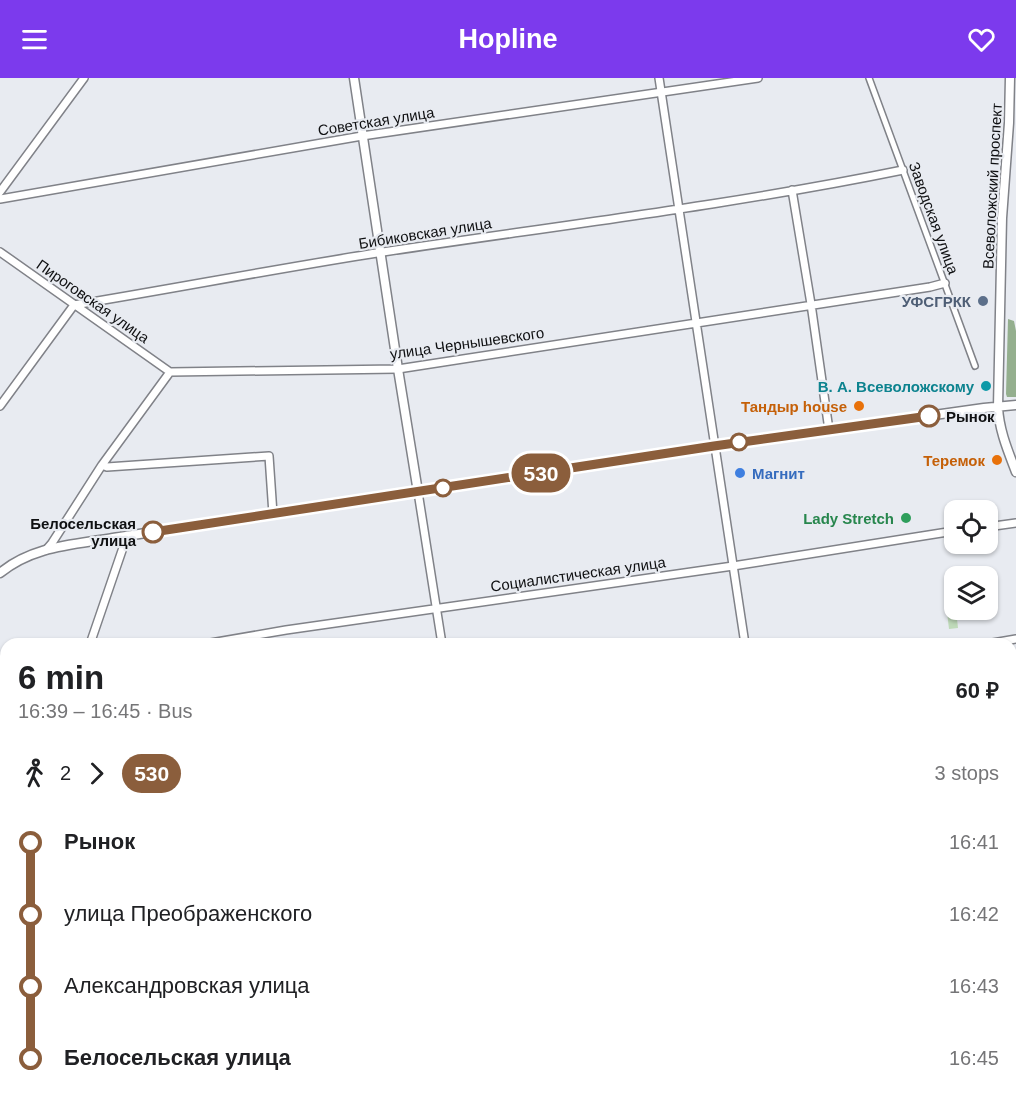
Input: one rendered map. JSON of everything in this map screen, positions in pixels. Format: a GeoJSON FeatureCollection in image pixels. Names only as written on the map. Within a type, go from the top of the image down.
{"type":"FeatureCollection","features":[{"type":"Feature","properties":{"kind":"street"},"geometry":{"type":"LineString","coordinates":[[0,192],[84,78]]}},
{"type":"Feature","properties":{"kind":"street"},"geometry":{"type":"LineString","coordinates":[[354,78],[441,638]]}},
{"type":"Feature","properties":{"kind":"street"},"geometry":{"type":"LineString","coordinates":[[658,78],[744,638]]}},
{"type":"Feature","properties":{"kind":"street","name":"Советская улица"},"geometry":{"type":"LineString","coordinates":[[0,199],[362,136],[758,78]]}},
{"type":"Feature","properties":{"kind":"street","name":"Заводская улица"},"geometry":{"type":"LineString","coordinates":[[869,78],[975,366]]}},
{"type":"Feature","properties":{"kind":"street","name":"Всеволожский проспект"},"geometry":{"type":"LineString","coordinates":[[1010,78],[1002,218],[998,420],[1016,472]]}},
{"type":"Feature","properties":{"kind":"street","name":"Бибиковская улица"},"geometry":{"type":"LineString","coordinates":[[74,305],[381,253],[679,209],[903,170]]}},
{"type":"Feature","properties":{"kind":"street"},"geometry":{"type":"LineString","coordinates":[[792,190],[830,430]]}},
{"type":"Feature","properties":{"kind":"street","name":"Пироговская улица"},"geometry":{"type":"LineString","coordinates":[[0,252],[170,372]]}},
{"type":"Feature","properties":{"kind":"street","name":"улица Чернышевского"},"geometry":{"type":"LineString","coordinates":[[170,372],[398,369],[945,283]]}},
{"type":"Feature","properties":{"kind":"street"},"geometry":{"type":"LineString","coordinates":[[0,406],[74,305]]}},
{"type":"Feature","properties":{"kind":"street"},"geometry":{"type":"LineString","coordinates":[[46,550],[102,465],[170,372]]}},
{"type":"Feature","properties":{"kind":"street"},"geometry":{"type":"LineString","coordinates":[[0,573],[21,558],[46,550],[127,536],[714,446],[1016,405]]}},
{"type":"Feature","properties":{"kind":"street"},"geometry":{"type":"LineString","coordinates":[[102,465],[107,467],[269,456],[273,514]]}},
{"type":"Feature","properties":{"kind":"street"},"geometry":{"type":"LineString","coordinates":[[998,525],[1016,523]]}},
{"type":"Feature","properties":{"kind":"street","name":"Социалистическая улица"},"geometry":{"type":"LineString","coordinates":[[245,638],[944,533]]}},
{"type":"Feature","properties":{"kind":"street"},"geometry":{"type":"LineString","coordinates":[[92,638],[127,536]]}},
{"type":"Feature","properties":{"kind":"green space"},"geometry":{"type":"Polygon","coordinates":[[[1008,319],[1014,321],[1016,331],[1016,397],[1007,397],[1006,394],[1008,319]]]}},
{"type":"Feature","properties":{"kind":"green space"},"geometry":{"type":"Polygon","coordinates":[[[948,620],[957,620],[958,628],[949,629],[948,620]]]}},
{"type":"Feature","properties":{"kind":"bus line","name":"530"},"geometry":{"type":"LineString","coordinates":[[153,532],[714,446],[929,416]]}},
{"type":"Feature","properties":{"kind":"place","name":"УФСГРКК"},"geometry":{"type":"Point","coordinates":[983,301]}},
{"type":"Feature","properties":{"kind":"place","name":"В. А. Всеволожскому"},"geometry":{"type":"Point","coordinates":[986,386]}},
{"type":"Feature","properties":{"kind":"place","name":"Тандыр house"},"geometry":{"type":"Point","coordinates":[859,406]}},
{"type":"Feature","properties":{"kind":"place","name":"Рынок"},"geometry":{"type":"Point","coordinates":[929,416]}},
{"type":"Feature","properties":{"kind":"place","name":"Теремок"},"geometry":{"type":"Point","coordinates":[997,460]}},
{"type":"Feature","properties":{"kind":"place","name":"Магнит"},"geometry":{"type":"Point","coordinates":[740,473]}},
{"type":"Feature","properties":{"kind":"place","name":"Lady Stretch"},"geometry":{"type":"Point","coordinates":[906,518]}},
{"type":"Feature","properties":{"kind":"place","name":"Белосельская улица"},"geometry":{"type":"Point","coordinates":[153,532]}}]}
